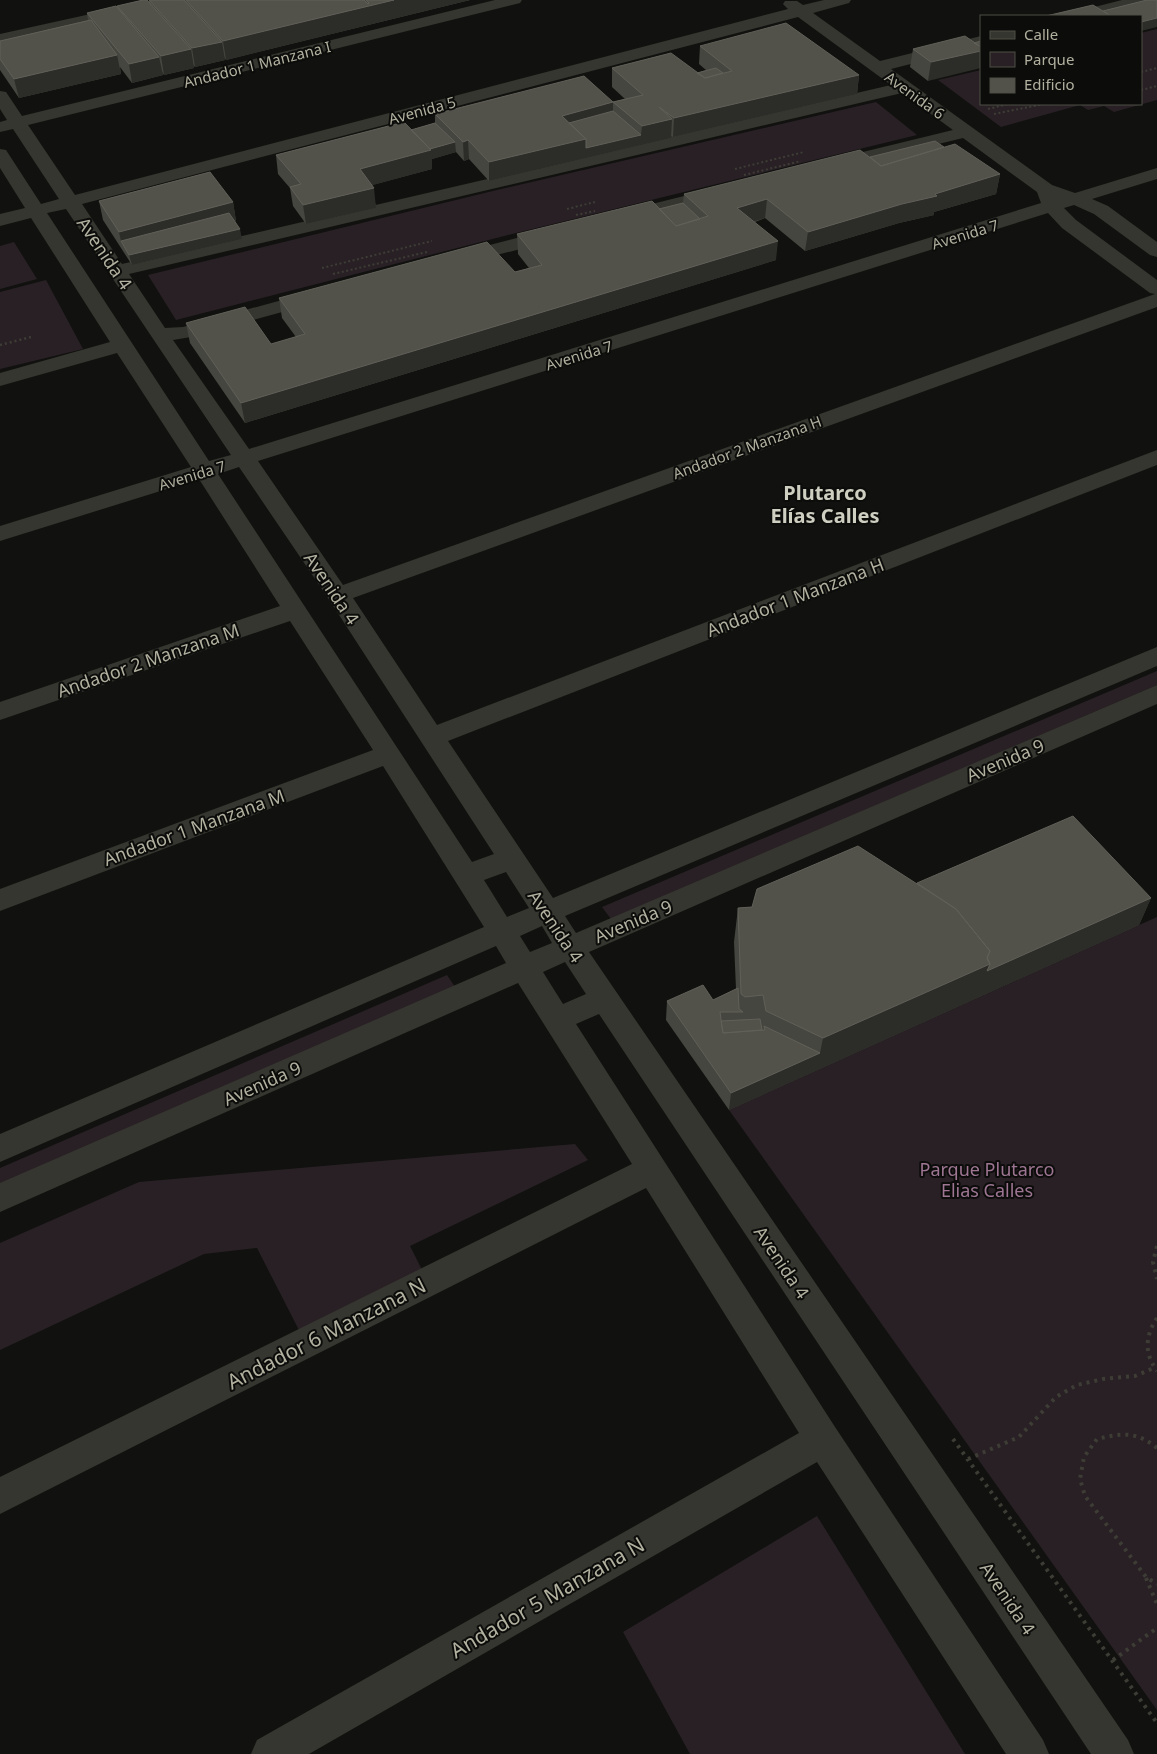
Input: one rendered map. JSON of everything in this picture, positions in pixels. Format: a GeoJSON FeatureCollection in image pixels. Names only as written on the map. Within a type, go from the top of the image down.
{"type":"FeatureCollection","features":[{"type":"Feature","properties":{"kind":"street"},"geometry":{"type":"LineString","coordinates":[[0,40],[176,0]]}},
{"type":"Feature","properties":{"kind":"street","name":"Andador 1 Manzana I"},"geometry":{"type":"LineString","coordinates":[[0,127],[514,0]]}},
{"type":"Feature","properties":{"kind":"street","name":"Avenida 6"},"geometry":{"type":"LineString","coordinates":[[786,0],[966,132],[1048,198],[1069,224],[1157,289]]}},
{"type":"Feature","properties":{"kind":"street","name":"Avenida 5"},"geometry":{"type":"LineString","coordinates":[[0,220],[843,0]]}},
{"type":"Feature","properties":{"kind":"street"},"geometry":{"type":"LineString","coordinates":[[1081,15],[1142,0]]}},
{"type":"Feature","properties":{"kind":"street"},"geometry":{"type":"LineString","coordinates":[[877,67],[980,41]]}},
{"type":"Feature","properties":{"kind":"street"},"geometry":{"type":"LineString","coordinates":[[120,274],[904,87]]}},
{"type":"Feature","properties":{"kind":"street","name":"Avenida 4"},"geometry":{"type":"LineString","coordinates":[[0,96],[225,432],[338,595],[571,948],[1114,1754]]}},
{"type":"Feature","properties":{"kind":"street"},"geometry":{"type":"LineString","coordinates":[[814,170],[966,132]]}},
{"type":"Feature","properties":{"kind":"street","name":"Avenida 4"},"geometry":{"type":"LineString","coordinates":[[0,154],[98,309],[389,754],[823,1439],[1029,1754]]}},
{"type":"Feature","properties":{"kind":"street","name":"Avenida 7"},"geometry":{"type":"LineString","coordinates":[[0,534],[244,460],[1048,198],[1076,199],[1157,173]]}},
{"type":"Feature","properties":{"kind":"street"},"geometry":{"type":"LineString","coordinates":[[605,222],[738,189]]}},
{"type":"Feature","properties":{"kind":"street"},"geometry":{"type":"LineString","coordinates":[[1076,199],[1100,210],[1157,251]]}},
{"type":"Feature","properties":{"kind":"street"},"geometry":{"type":"LineString","coordinates":[[442,263],[566,231]]}},
{"type":"Feature","properties":{"kind":"street"},"geometry":{"type":"LineString","coordinates":[[58,246],[95,237]]}},
{"type":"Feature","properties":{"kind":"street"},"geometry":{"type":"LineString","coordinates":[[159,334],[184,333],[337,292]]}},
{"type":"Feature","properties":{"kind":"street","name":"Andador 2 Manzana H"},"geometry":{"type":"LineString","coordinates":[[338,595],[1157,300]]}},
{"type":"Feature","properties":{"kind":"street"},"geometry":{"type":"LineString","coordinates":[[0,380],[123,345]]}},
{"type":"Feature","properties":{"kind":"street"},"geometry":{"type":"LineString","coordinates":[[186,444],[225,432]]}},
{"type":"Feature","properties":{"kind":"street","name":"Andador 1 Manzana H"},"geometry":{"type":"LineString","coordinates":[[432,737],[1157,457]]}},
{"type":"Feature","properties":{"kind":"street"},"geometry":{"type":"LineString","coordinates":[[227,507],[267,493]]}},
{"type":"Feature","properties":{"kind":"street","name":"Andador 2 Manzana M"},"geometry":{"type":"LineString","coordinates":[[0,711],[296,610]]}},
{"type":"Feature","properties":{"kind":"street","name":"Avenida 9"},"geometry":{"type":"LineString","coordinates":[[0,1148],[547,912],[1157,656]]}},
{"type":"Feature","properties":{"kind":"street","name":"Avenida 9"},"geometry":{"type":"LineString","coordinates":[[0,1198],[523,968],[1157,694]]}},
{"type":"Feature","properties":{"kind":"street","name":"Andador 1 Manzana M"},"geometry":{"type":"LineString","coordinates":[[0,900],[389,754]]}},
{"type":"Feature","properties":{"kind":"street"},"geometry":{"type":"LineString","coordinates":[[465,876],[512,858]]}},
{"type":"Feature","properties":{"kind":"street"},"geometry":{"type":"LineString","coordinates":[[556,1020],[605,998]]}},
{"type":"Feature","properties":{"kind":"street","name":"Andador 6 Manzana N"},"geometry":{"type":"LineString","coordinates":[[0,1496],[651,1170]]}},
{"type":"Feature","properties":{"kind":"street","name":"Andador 5 Manzana N"},"geometry":{"type":"LineString","coordinates":[[271,1754],[823,1439]]}},
{"type":"Feature","properties":{"kind":"path"},"geometry":{"type":"LineString","coordinates":[[1142,72],[1157,68]]}},
{"type":"Feature","properties":{"kind":"path"},"geometry":{"type":"LineString","coordinates":[[1142,90],[1157,86]]}},
{"type":"Feature","properties":{"kind":"path"},"geometry":{"type":"LineString","coordinates":[[1157,1246],[1152,1259],[1154,1273],[1157,1278]]}},
{"type":"Feature","properties":{"kind":"path"},"geometry":{"type":"LineString","coordinates":[[968,1458],[1019,1437],[1056,1396],[1077,1385],[1103,1379],[1135,1376],[1156,1370],[1148,1355],[1146,1341],[1149,1329],[1157,1318]]}},
{"type":"Feature","properties":{"kind":"path"},"geometry":{"type":"LineString","coordinates":[[951,1434],[1157,1723]]}},
{"type":"Feature","properties":{"kind":"path"},"geometry":{"type":"LineString","coordinates":[[1157,1448],[1144,1438],[1118,1434],[1097,1439],[1084,1456],[1080,1480],[1085,1496],[1146,1578],[1157,1604]]}},
{"type":"Feature","properties":{"kind":"path"},"geometry":{"type":"LineString","coordinates":[[1146,1578],[1157,1584]]}},
{"type":"Feature","properties":{"kind":"path"},"geometry":{"type":"LineString","coordinates":[[1112,1660],[1157,1628]]}},
{"type":"Feature","properties":{"kind":"green space"},"geometry":{"type":"Polygon","coordinates":[[[1157,29],[1157,100],[1142,104],[1142,33],[1157,29]]]}},
{"type":"Feature","properties":{"kind":"green space"},"geometry":{"type":"Polygon","coordinates":[[[980,70],[980,105],[1080,105],[1001,127],[938,80],[980,70]]]}},
{"type":"Feature","properties":{"kind":"green space"},"geometry":{"type":"Polygon","coordinates":[[[876,102],[917,135],[520,232],[176,320],[148,275],[497,190],[876,102]]]}},
{"type":"Feature","properties":{"kind":"green space"},"geometry":{"type":"Polygon","coordinates":[[[1080,105],[1139,105],[1114,112],[1104,106],[1088,110],[1080,105]]]}},
{"type":"Feature","properties":{"kind":"green space"},"geometry":{"type":"Polygon","coordinates":[[[14,242],[37,279],[0,289],[0,246],[14,242]]]}},
{"type":"Feature","properties":{"kind":"green space"},"geometry":{"type":"Polygon","coordinates":[[[46,280],[83,349],[0,369],[0,292],[46,280]]]}},
{"type":"Feature","properties":{"kind":"green space"},"geometry":{"type":"Polygon","coordinates":[[[1157,671],[1157,685],[611,919],[602,907],[1157,671]]]}},
{"type":"Feature","properties":{"kind":"green space","name":"Parque Plutarco Elias Calles"},"geometry":{"type":"Polygon","coordinates":[[[1157,917],[1157,1710],[729,1110],[1157,917]]]}},
{"type":"Feature","properties":{"kind":"green space"},"geometry":{"type":"Polygon","coordinates":[[[447,975],[455,987],[0,1185],[0,1168],[447,975]]]}},
{"type":"Feature","properties":{"kind":"green space"},"geometry":{"type":"Polygon","coordinates":[[[575,1144],[588,1160],[410,1246],[423,1272],[301,1334],[257,1248],[204,1254],[0,1350],[0,1243],[139,1182],[575,1144]]]}},
{"type":"Feature","properties":{"kind":"green space"},"geometry":{"type":"Polygon","coordinates":[[[817,1516],[965,1754],[690,1754],[623,1632],[817,1516]]]}},
{"type":"Feature","properties":{"kind":"building"},"geometry":{"type":"Polygon","coordinates":[[[147,0],[191,49],[161,56],[117,6],[147,0]]]}},
{"type":"Feature","properties":{"kind":"building"},"geometry":{"type":"Polygon","coordinates":[[[149,0],[184,0],[222,42],[192,48],[149,0]]]}},
{"type":"Feature","properties":{"kind":"building"},"geometry":{"type":"Polygon","coordinates":[[[186,0],[364,0],[368,4],[366,0],[394,0],[223,41],[186,0]]]}},
{"type":"Feature","properties":{"kind":"building"},"geometry":{"type":"Polygon","coordinates":[[[1147,0],[1157,0],[1157,18],[1142,22],[1142,15],[1109,15],[1103,11],[1147,0]]]}},
{"type":"Feature","properties":{"kind":"building"},"geometry":{"type":"Polygon","coordinates":[[[1093,5],[1109,15],[1050,15],[1093,5]]]}},
{"type":"Feature","properties":{"kind":"building"},"geometry":{"type":"Polygon","coordinates":[[[116,6],[159,57],[129,64],[87,13],[116,6]]]}},
{"type":"Feature","properties":{"kind":"building"},"geometry":{"type":"Polygon","coordinates":[[[91,20],[117,55],[14,79],[0,59],[0,41],[91,20]]]}},
{"type":"Feature","properties":{"kind":"building"},"geometry":{"type":"Polygon","coordinates":[[[786,23],[859,75],[674,118],[659,107],[672,119],[642,126],[613,102],[643,95],[612,68],[671,53],[705,78],[732,71],[700,46],[786,23]]]}},
{"type":"Feature","properties":{"kind":"building"},"geometry":{"type":"Polygon","coordinates":[[[965,36],[980,46],[980,51],[931,62],[913,49],[965,36]]]}},
{"type":"Feature","properties":{"kind":"building"},"geometry":{"type":"Polygon","coordinates":[[[716,68],[723,73],[705,78],[697,73],[716,68]]]}},
{"type":"Feature","properties":{"kind":"building"},"geometry":{"type":"Polygon","coordinates":[[[584,76],[613,102],[562,116],[586,139],[489,162],[468,140],[463,142],[435,114],[584,76]]]}},
{"type":"Feature","properties":{"kind":"building"},"geometry":{"type":"Polygon","coordinates":[[[613,111],[641,135],[586,148],[586,139],[569,123],[613,111]]]}},
{"type":"Feature","properties":{"kind":"building"},"geometry":{"type":"Polygon","coordinates":[[[404,122],[431,150],[360,169],[374,188],[303,205],[290,187],[301,184],[276,155],[404,122]]]}},
{"type":"Feature","properties":{"kind":"building"},"geometry":{"type":"Polygon","coordinates":[[[435,123],[455,142],[430,149],[411,130],[435,123]]]}},
{"type":"Feature","properties":{"kind":"building"},"geometry":{"type":"Polygon","coordinates":[[[935,141],[944,147],[881,166],[870,157],[935,141]]]}},
{"type":"Feature","properties":{"kind":"building"},"geometry":{"type":"Polygon","coordinates":[[[955,144],[1000,174],[935,194],[937,196],[902,204],[808,232],[767,199],[737,208],[778,241],[241,403],[186,323],[245,307],[271,344],[305,334],[279,298],[487,242],[515,272],[542,265],[517,234],[652,201],[676,226],[708,216],[684,194],[860,150],[881,166],[955,144]]]}},
{"type":"Feature","properties":{"kind":"building"},"geometry":{"type":"Polygon","coordinates":[[[210,172],[233,202],[119,232],[99,201],[210,172]]]}},
{"type":"Feature","properties":{"kind":"building"},"geometry":{"type":"Polygon","coordinates":[[[683,203],[700,219],[676,226],[659,209],[683,203]]]}},
{"type":"Feature","properties":{"kind":"building"},"geometry":{"type":"Polygon","coordinates":[[[229,213],[240,229],[129,255],[121,241],[229,213]]]}},
{"type":"Feature","properties":{"kind":"building"},"geometry":{"type":"Polygon","coordinates":[[[1073,816],[1151,898],[987,971],[990,964],[987,959],[990,951],[956,909],[917,883],[1073,816]]]}},
{"type":"Feature","properties":{"kind":"building"},"geometry":{"type":"Polygon","coordinates":[[[858,846],[956,909],[990,951],[987,957],[990,964],[823,1038],[766,1011],[763,995],[745,997],[741,994],[738,908],[752,907],[757,889],[858,846]]]}},
{"type":"Feature","properties":{"kind":"building"},"geometry":{"type":"Polygon","coordinates":[[[703,985],[713,1000],[738,988],[739,1009],[743,1012],[720,1012],[723,1033],[765,1030],[764,1026],[820,1053],[731,1093],[667,1001],[703,985]]]}},
{"type":"Feature","properties":{"kind":"building"},"geometry":{"type":"Polygon","coordinates":[[[760,1019],[762,1030],[723,1033],[721,1021],[760,1019]]]}},
{"type":"Feature","properties":{"kind":"district","name":"Plutarco Elías Calles"},"geometry":{"type":"Point","coordinates":[825,504]}}]}
